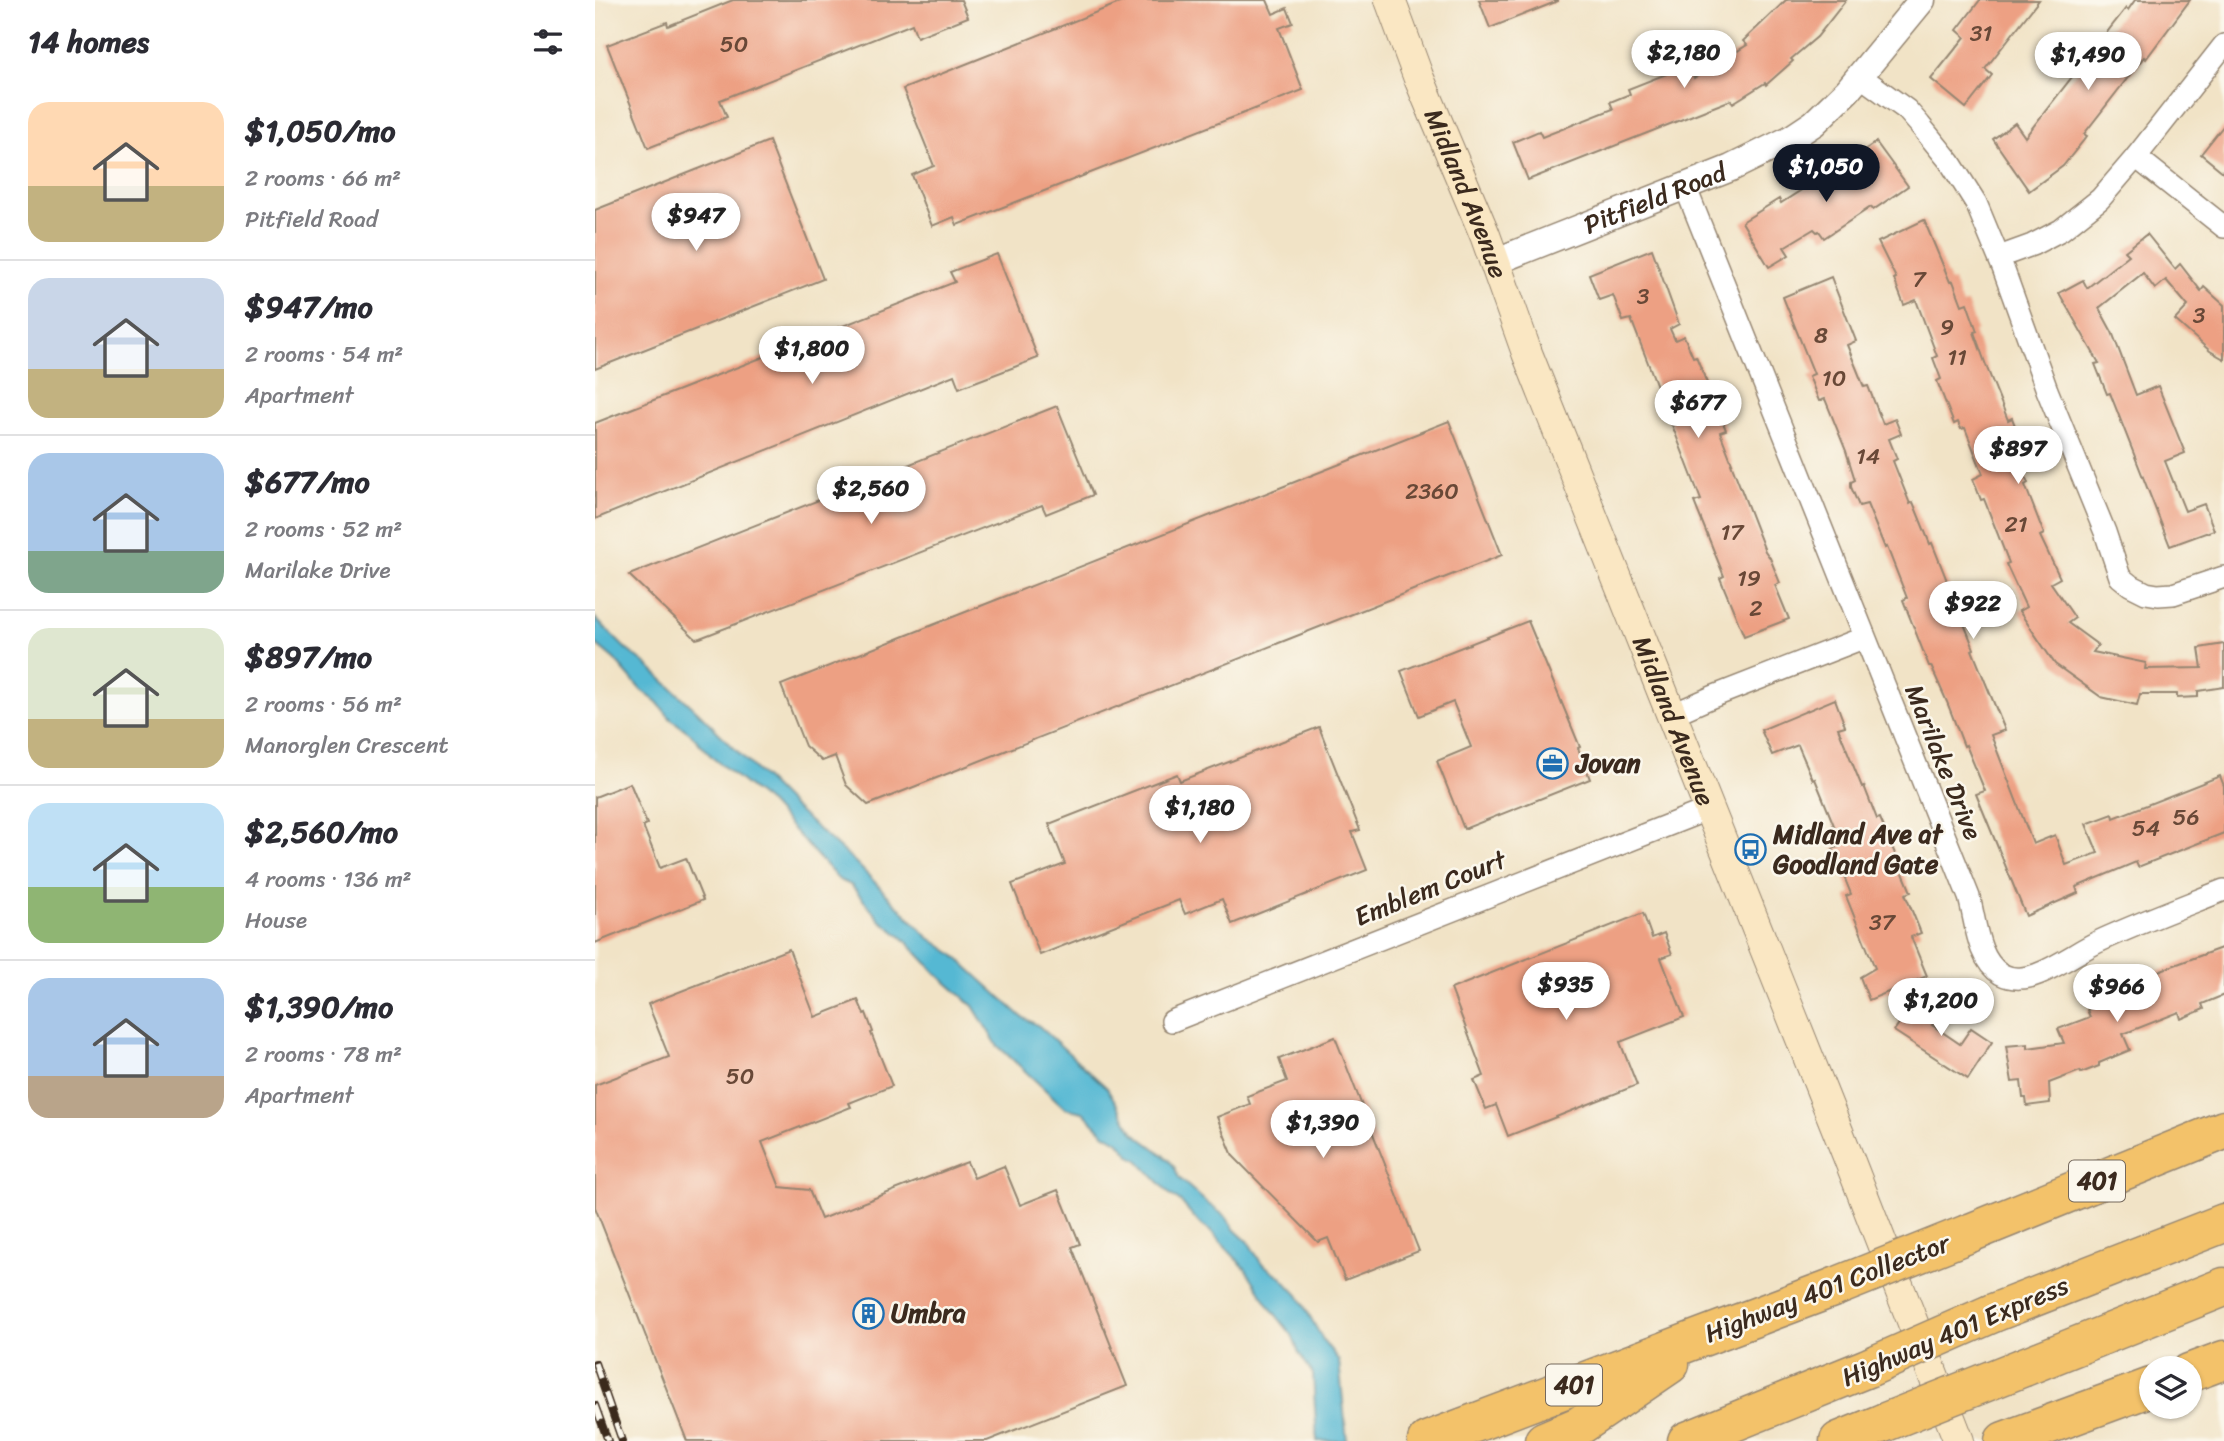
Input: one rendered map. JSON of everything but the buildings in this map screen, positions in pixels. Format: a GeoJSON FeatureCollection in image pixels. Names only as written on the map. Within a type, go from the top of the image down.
{"type":"FeatureCollection","features":[{"type":"Feature","properties":{"kind":"highway","name":"Highway 401 Collector"},"geometry":{"type":"LineString","coordinates":[[1427,1441],[1835,1286],[2224,1130]]}},
{"type":"Feature","properties":{"kind":"highway","name":"Highway 401 Express"},"geometry":{"type":"LineString","coordinates":[[1687,1441],[1870,1367],[1993,1313],[2224,1223]]}},
{"type":"Feature","properties":{"kind":"highway"},"geometry":{"type":"LineString","coordinates":[[1839,1441],[2224,1287]]}},
{"type":"Feature","properties":{"kind":"highway"},"geometry":{"type":"LineString","coordinates":[[1544,1441],[1579,1426],[1721,1330]]}},
{"type":"Feature","properties":{"kind":"highway"},"geometry":{"type":"LineString","coordinates":[[2004,1441],[2139,1391]]}},
{"type":"Feature","properties":{"kind":"main road","name":"Midland Avenue"},"geometry":{"type":"LineString","coordinates":[[1389,0],[1485,235],[1527,353],[1959,1441]]}},
{"type":"Feature","properties":{"kind":"street","name":"Pitfield Road"},"geometry":{"type":"LineString","coordinates":[[1494,262],[1685,186],[1764,153],[1790,139],[1814,123],[1860,76],[1922,0]]}},
{"type":"Feature","properties":{"kind":"street"},"geometry":{"type":"LineString","coordinates":[[1999,257],[2032,245],[2061,230],[2100,199],[2224,46]]}},
{"type":"Feature","properties":{"kind":"street"},"geometry":{"type":"LineString","coordinates":[[1860,76],[1907,110],[1943,153],[1976,203],[1999,257],[2047,390],[2105,532],[2120,577],[2146,593],[2158,595],[2173,594],[2224,577]]}},
{"type":"Feature","properties":{"kind":"street"},"geometry":{"type":"LineString","coordinates":[[2136,157],[2224,227]]}},
{"type":"Feature","properties":{"kind":"street","name":"Marilake Drive"},"geometry":{"type":"LineString","coordinates":[[1685,186],[1969,897],[1988,962],[2001,974],[2022,978],[2038,974],[2102,940],[2224,890]]}},
{"type":"Feature","properties":{"kind":"street"},"geometry":{"type":"LineString","coordinates":[[1671,715],[1864,638]]}},
{"type":"Feature","properties":{"kind":"street","name":"Emblem Court"},"geometry":{"type":"LineString","coordinates":[[1172,1021],[1709,808]]}},
{"type":"Feature","properties":{"kind":"water"},"geometry":{"type":"Polygon","coordinates":[[[595,618],[699,713],[791,805],[856,863],[928,937],[953,954],[1022,1017],[1039,1026],[1107,1088],[1134,1133],[1165,1156],[1174,1166],[1179,1178],[1226,1217],[1249,1243],[1261,1263],[1280,1276],[1298,1295],[1323,1340],[1339,1361],[1347,1441],[1317,1441],[1313,1374],[1299,1353],[1292,1335],[1245,1268],[1118,1141],[1104,1133],[1083,1112],[1065,1108],[997,1045],[973,1006],[939,976],[903,938],[880,920],[851,885],[839,880],[770,804],[713,758],[690,733],[641,690],[614,659],[595,643],[595,618]]]}},
{"type":"Feature","properties":{"kind":"railway"},"geometry":{"type":"LineString","coordinates":[[595,1363],[622,1441]]}},
{"type":"Feature","properties":{"kind":"railway"},"geometry":{"type":"LineString","coordinates":[[595,1405],[608,1441]]}},
{"type":"Feature","properties":{"kind":"place","name":"Jovan"},"geometry":{"type":"Point","coordinates":[1553,763]}},
{"type":"Feature","properties":{"kind":"place","name":"Midland Ave at Goodland Gate"},"geometry":{"type":"Point","coordinates":[1750,849]}},
{"type":"Feature","properties":{"kind":"place","name":"Umbra"},"geometry":{"type":"Point","coordinates":[868,1313]}}]}
